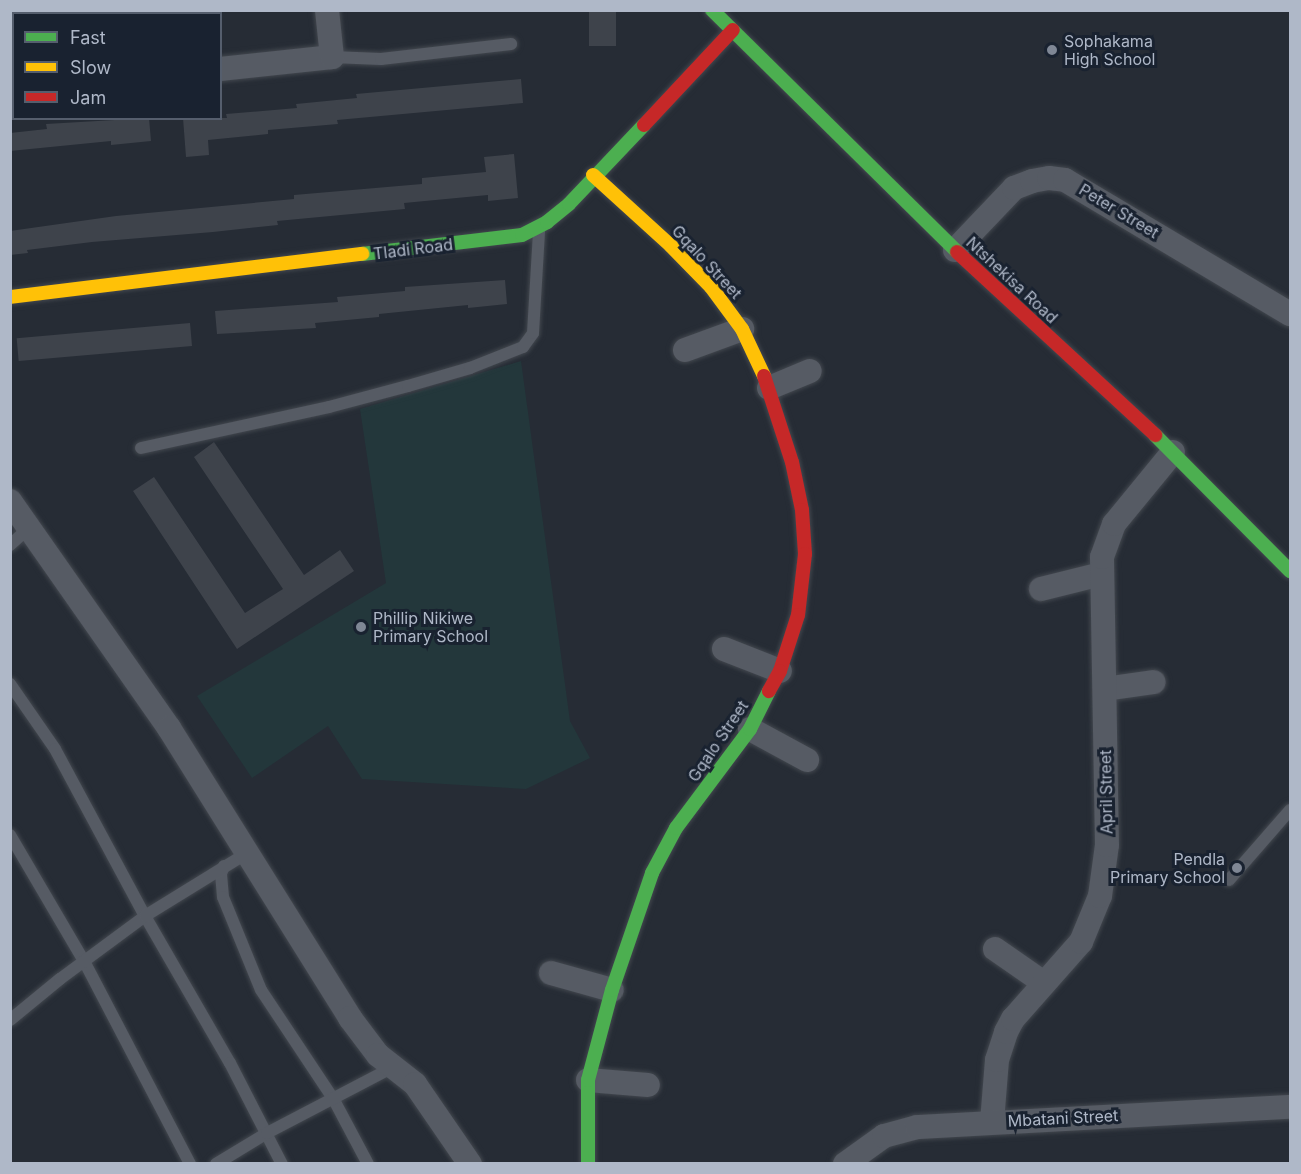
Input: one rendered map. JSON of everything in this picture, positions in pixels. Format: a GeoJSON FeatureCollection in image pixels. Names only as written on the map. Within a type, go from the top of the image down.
{"type":"FeatureCollection","features":[{"type":"Feature","properties":{"kind":"street"},"geometry":{"type":"LineString","coordinates":[[222,69],[332,57],[327,10]]}},
{"type":"Feature","properties":{"kind":"street","name":"Ntshekisa Road"},"geometry":{"type":"LineString","coordinates":[[712,10],[955,250],[1173,452],[1290,568]]}},
{"type":"Feature","properties":{"kind":"street","name":"Tladi Road"},"geometry":{"type":"LineString","coordinates":[[10,297],[522,235],[539,227],[569,204],[593,175],[733,30]]}},
{"type":"Feature","properties":{"kind":"street","name":"Gqalo Street"},"geometry":{"type":"LineString","coordinates":[[588,1164],[588,1080],[612,990],[652,873],[663,849],[750,729],[780,671],[800,604],[805,532],[792,462],[769,388],[742,329],[711,286],[593,175]]}},
{"type":"Feature","properties":{"kind":"street","name":"Peter Street"},"geometry":{"type":"LineString","coordinates":[[955,250],[1014,188],[1049,178],[1065,180],[1290,314]]}},
{"type":"Feature","properties":{"kind":"street"},"geometry":{"type":"LineString","coordinates":[[685,350],[742,329]]}},
{"type":"Feature","properties":{"kind":"street"},"geometry":{"type":"LineString","coordinates":[[769,388],[810,371]]}},
{"type":"Feature","properties":{"kind":"street","name":"April Street"},"geometry":{"type":"LineString","coordinates":[[992,1122],[1001,1045],[1013,1019],[1081,942],[1100,896],[1107,845],[1101,574],[1106,543],[1114,524],[1173,452]]}},
{"type":"Feature","properties":{"kind":"street"},"geometry":{"type":"LineString","coordinates":[[10,501],[169,728],[350,1018],[378,1055],[415,1084],[470,1164]]}},
{"type":"Feature","properties":{"kind":"street"},"geometry":{"type":"LineString","coordinates":[[1041,589],[1101,574]]}},
{"type":"Feature","properties":{"kind":"street"},"geometry":{"type":"LineString","coordinates":[[724,649],[780,671]]}},
{"type":"Feature","properties":{"kind":"street"},"geometry":{"type":"LineString","coordinates":[[1105,689],[1154,682]]}},
{"type":"Feature","properties":{"kind":"street"},"geometry":{"type":"LineString","coordinates":[[750,729],[807,760]]}},
{"type":"Feature","properties":{"kind":"street"},"geometry":{"type":"LineString","coordinates":[[995,949],[1044,982]]}},
{"type":"Feature","properties":{"kind":"street"},"geometry":{"type":"LineString","coordinates":[[551,973],[612,990]]}},
{"type":"Feature","properties":{"kind":"street"},"geometry":{"type":"LineString","coordinates":[[588,1080],[648,1085]]}},
{"type":"Feature","properties":{"kind":"street","name":"Mbatani Street"},"geometry":{"type":"LineString","coordinates":[[845,1164],[884,1136],[934,1125],[1290,1107]]}},
{"type":"Feature","properties":{"kind":"lane"},"geometry":{"type":"LineString","coordinates":[[332,57],[381,59],[511,44]]}},
{"type":"Feature","properties":{"kind":"lane"},"geometry":{"type":"LineString","coordinates":[[141,448],[385,392],[470,368],[523,347],[533,333],[539,227]]}},
{"type":"Feature","properties":{"kind":"lane"},"geometry":{"type":"LineString","coordinates":[[10,545],[29,528]]}},
{"type":"Feature","properties":{"kind":"lane"},"geometry":{"type":"LineString","coordinates":[[10,684],[55,749],[145,916],[230,1063],[282,1164]]}},
{"type":"Feature","properties":{"kind":"lane"},"geometry":{"type":"LineString","coordinates":[[1229,880],[1290,810]]}},
{"type":"Feature","properties":{"kind":"lane"},"geometry":{"type":"LineString","coordinates":[[10,835],[84,961],[190,1164]]}},
{"type":"Feature","properties":{"kind":"lane"},"geometry":{"type":"LineString","coordinates":[[10,1020],[145,916],[247,853]]}},
{"type":"Feature","properties":{"kind":"lane"},"geometry":{"type":"LineString","coordinates":[[224,866],[221,874],[223,897],[261,990],[334,1100],[368,1164]]}},
{"type":"Feature","properties":{"kind":"lane"},"geometry":{"type":"LineString","coordinates":[[216,1164],[267,1133],[334,1100],[393,1067]]}},
{"type":"Feature","properties":{"kind":"green space"},"geometry":{"type":"Polygon","coordinates":[[[521,361],[570,721],[590,758],[526,789],[362,779],[328,726],[252,778],[197,696],[386,583],[360,409],[521,361]]]}},
{"type":"Feature","properties":{"kind":"building"},"geometry":{"type":"Polygon","coordinates":[[[589,10],[616,10],[616,46],[589,46],[589,10]]]}},
{"type":"Feature","properties":{"kind":"building"},"geometry":{"type":"Polygon","coordinates":[[[521,79],[523,103],[337,120],[338,124],[268,130],[268,134],[208,140],[209,155],[186,157],[183,120],[222,120],[222,118],[227,118],[226,114],[297,108],[296,104],[357,98],[356,94],[521,79]]]}},
{"type":"Feature","properties":{"kind":"building"},"geometry":{"type":"Polygon","coordinates":[[[149,120],[151,141],[111,145],[111,141],[10,151],[10,133],[47,129],[46,124],[149,120]]]}},
{"type":"Feature","properties":{"kind":"building"},"geometry":{"type":"Polygon","coordinates":[[[514,154],[518,198],[488,201],[488,195],[404,203],[405,209],[277,221],[278,225],[213,232],[92,242],[27,250],[28,253],[10,255],[10,231],[116,216],[294,199],[294,195],[422,184],[422,178],[486,172],[484,157],[514,154]]]}},
{"type":"Feature","properties":{"kind":"building"},"geometry":{"type":"Polygon","coordinates":[[[505,280],[507,304],[468,308],[468,305],[379,314],[379,317],[315,323],[316,328],[217,334],[215,311],[338,302],[337,297],[405,291],[405,287],[505,280]]]}},
{"type":"Feature","properties":{"kind":"building"},"geometry":{"type":"Polygon","coordinates":[[[190,323],[192,346],[19,361],[17,338],[190,323]]]}},
{"type":"Feature","properties":{"kind":"building"},"geometry":{"type":"Polygon","coordinates":[[[214,442],[304,575],[340,550],[354,571],[237,649],[133,491],[154,477],[245,613],[283,589],[194,457],[214,442]]]}},
{"type":"Feature","properties":{"kind":"traffic: fast"},"geometry":{"type":"LineString","coordinates":[[712,10],[957,252]]}},
{"type":"Feature","properties":{"kind":"traffic: fast"},"geometry":{"type":"LineString","coordinates":[[362,254],[522,235],[547,222],[569,204],[644,125]]}},
{"type":"Feature","properties":{"kind":"traffic: fast"},"geometry":{"type":"LineString","coordinates":[[1155,435],[1290,571]]}},
{"type":"Feature","properties":{"kind":"traffic: fast"},"geometry":{"type":"LineString","coordinates":[[588,1164],[588,1080],[612,990],[652,873],[676,828],[750,729],[769,691]]}},
{"type":"Feature","properties":{"kind":"traffic: slow"},"geometry":{"type":"LineString","coordinates":[[593,175],[671,246],[711,287],[742,329],[764,376]]}},
{"type":"Feature","properties":{"kind":"traffic: slow"},"geometry":{"type":"LineString","coordinates":[[10,297],[362,254]]}},
{"type":"Feature","properties":{"kind":"traffic: jam"},"geometry":{"type":"LineString","coordinates":[[644,125],[733,30]]}},
{"type":"Feature","properties":{"kind":"traffic: jam"},"geometry":{"type":"LineString","coordinates":[[957,252],[1155,435]]}},
{"type":"Feature","properties":{"kind":"traffic: jam"},"geometry":{"type":"LineString","coordinates":[[764,376],[792,462],[802,510],[805,554],[798,615],[780,671],[769,691]]}},
{"type":"Feature","properties":{"kind":"place","name":"Sophakama High School"},"geometry":{"type":"Point","coordinates":[1052,50]}},
{"type":"Feature","properties":{"kind":"place","name":"Phillip Nikiwe Primary School"},"geometry":{"type":"Point","coordinates":[361,627]}},
{"type":"Feature","properties":{"kind":"place","name":"Pendla Primary School"},"geometry":{"type":"Point","coordinates":[1237,868]}}]}
